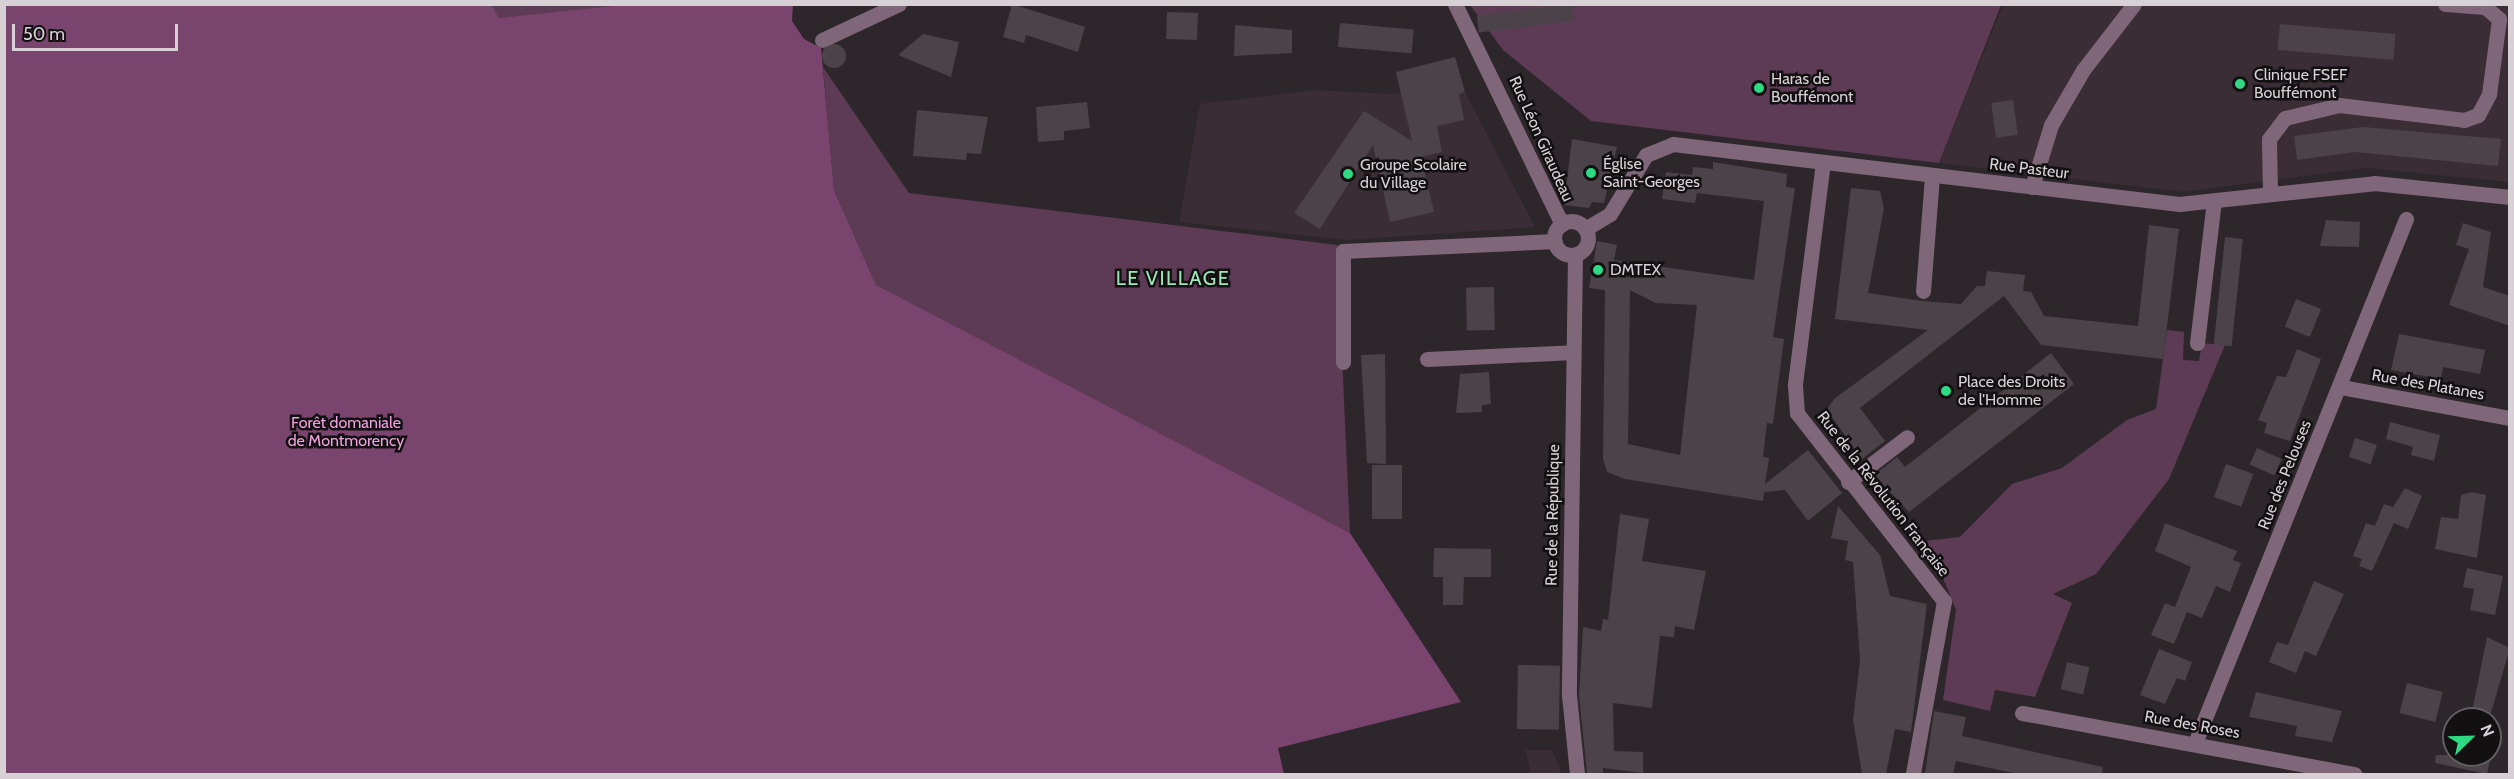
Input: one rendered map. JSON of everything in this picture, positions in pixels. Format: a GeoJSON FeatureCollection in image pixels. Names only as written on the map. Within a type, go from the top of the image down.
{"type":"FeatureCollection","features":[{"type":"Feature","properties":{"kind":"street"},"geometry":{"type":"LineString","coordinates":[[822,40],[899,4]]}},
{"type":"Feature","properties":{"kind":"street","name":"Rue Léon Giraudeau"},"geometry":{"type":"LineString","coordinates":[[1455,4],[1562,225]]}},
{"type":"Feature","properties":{"kind":"street"},"geometry":{"type":"LineString","coordinates":[[2032,187],[2051,125],[2083,70],[2134,4]]}},
{"type":"Feature","properties":{"kind":"street"},"geometry":{"type":"LineString","coordinates":[[2270,194],[2269,139],[2285,118],[2339,105],[2464,120],[2478,115],[2489,94],[2502,11],[2445,4]]}},
{"type":"Feature","properties":{"kind":"street","name":"Rue Pasteur"},"geometry":{"type":"LineString","coordinates":[[1585,229],[1610,214],[1636,168],[1664,146],[1823,162],[2179,204],[2374,183],[2510,197]]}},
{"type":"Feature","properties":{"kind":"street","name":"Rue de la Révolution Française"},"geometry":{"type":"LineString","coordinates":[[1823,162],[1795,385],[1797,413],[1848,482],[1940,594],[1945,608],[1913,774]]}},
{"type":"Feature","properties":{"kind":"street"},"geometry":{"type":"LineString","coordinates":[[1923,291],[1932,176]]}},
{"type":"Feature","properties":{"kind":"street"},"geometry":{"type":"LineString","coordinates":[[2197,343],[2214,201]]}},
{"type":"Feature","properties":{"kind":"street","name":"Rue des Pelouses"},"geometry":{"type":"LineString","coordinates":[[2195,743],[2341,387],[2406,219]]}},
{"type":"Feature","properties":{"kind":"street"},"geometry":{"type":"LineString","coordinates":[[1577,222],[1585,229],[1587,245],[1575,255],[1562,253],[1555,241],[1562,225],[1577,222]]}},
{"type":"Feature","properties":{"kind":"street"},"geometry":{"type":"LineString","coordinates":[[1343,362],[1343,251],[1555,241]]}},
{"type":"Feature","properties":{"kind":"street","name":"Rue de la République"},"geometry":{"type":"LineString","coordinates":[[1575,255],[1569,695],[1577,774]]}},
{"type":"Feature","properties":{"kind":"street"},"geometry":{"type":"LineString","coordinates":[[1427,359],[1573,352]]}},
{"type":"Feature","properties":{"kind":"street","name":"Rue des Platanes"},"geometry":{"type":"LineString","coordinates":[[2341,387],[2510,418]]}},
{"type":"Feature","properties":{"kind":"street"},"geometry":{"type":"LineString","coordinates":[[1848,482],[1907,437]]}},
{"type":"Feature","properties":{"kind":"street","name":"Rue des Roses"},"geometry":{"type":"LineString","coordinates":[[2022,713],[2354,774]]}},
{"type":"Feature","properties":{"kind":"shaded area"},"geometry":{"type":"Polygon","coordinates":[[[491,5],[633,5],[499,18],[491,5]]]}},
{"type":"Feature","properties":{"kind":"shaded area","name":"Haras de Bouffémont"},"geometry":{"type":"Polygon","coordinates":[[[1470,5],[2001,5],[1939,163],[1591,121],[1503,50],[1470,5]]]}},
{"type":"Feature","properties":{"kind":"shaded area","name":"Clinique FSEF Bouffémont"},"geometry":{"type":"Polygon","coordinates":[[[2003,5],[2509,5],[2509,182],[2366,168],[2183,192],[1939,163],[2003,5]]]}},
{"type":"Feature","properties":{"kind":"shaded area"},"geometry":{"type":"Polygon","coordinates":[[[823,67],[909,193],[1337,245],[1350,533],[979,343],[876,285],[834,190],[823,67]]]}},
{"type":"Feature","properties":{"kind":"shaded area","name":"Groupe Scolaire du Village"},"geometry":{"type":"Polygon","coordinates":[[[1426,88],[1442,97],[1465,92],[1535,227],[1348,240],[1179,222],[1200,104],[1314,90],[1393,94],[1426,88]]]}},
{"type":"Feature","properties":{"kind":"shaded area"},"geometry":{"type":"Polygon","coordinates":[[[2167,330],[2184,332],[2183,360],[2199,361],[2202,343],[2225,345],[2169,479],[2096,574],[2053,594],[2072,603],[2035,697],[1995,690],[1990,711],[1943,700],[1956,610],[1943,578],[1915,542],[1960,537],[2012,484],[2062,468],[2127,420],[2156,409],[2167,330]]]}},
{"type":"Feature","properties":{"kind":"shaded area"},"geometry":{"type":"Polygon","coordinates":[[[1526,750],[1552,750],[1562,774],[1524,774],[1530,772],[1526,750]]]}},
{"type":"Feature","properties":{"kind":"green space","name":"Forêt domaniale de Montmorency"},"geometry":{"type":"Polygon","coordinates":[[[491,4],[499,18],[633,4],[793,5],[792,21],[804,39],[821,48],[834,190],[876,285],[1350,533],[1461,702],[1278,748],[1284,774],[5,774],[4,5],[491,4]]]}},
{"type":"Feature","properties":{"kind":"building"},"geometry":{"type":"Polygon","coordinates":[[[1012,4],[1085,27],[1078,52],[1026,35],[1024,43],[1003,37],[1012,4]]]}},
{"type":"Feature","properties":{"kind":"building"},"geometry":{"type":"Polygon","coordinates":[[[1572,4],[1574,21],[1479,33],[1477,16],[1572,4]]]}},
{"type":"Feature","properties":{"kind":"building"},"geometry":{"type":"Polygon","coordinates":[[[1167,12],[1198,13],[1197,40],[1166,39],[1167,12]]]}},
{"type":"Feature","properties":{"kind":"building"},"geometry":{"type":"Polygon","coordinates":[[[1340,23],[1414,29],[1412,53],[1338,47],[1340,23]]]}},
{"type":"Feature","properties":{"kind":"building"},"geometry":{"type":"Polygon","coordinates":[[[2280,24],[2396,34],[2393,60],[2278,50],[2280,24]]]}},
{"type":"Feature","properties":{"kind":"building"},"geometry":{"type":"Polygon","coordinates":[[[1235,25],[1292,30],[1292,53],[1234,56],[1235,25]]]}},
{"type":"Feature","properties":{"kind":"building"},"geometry":{"type":"Polygon","coordinates":[[[923,34],[959,42],[951,77],[898,55],[923,34]]]}},
{"type":"Feature","properties":{"kind":"building"},"geometry":{"type":"Polygon","coordinates":[[[834,44],[843,47],[846,56],[843,65],[834,68],[825,65],[822,56],[825,47],[834,44]]]}},
{"type":"Feature","properties":{"kind":"building"},"geometry":{"type":"Polygon","coordinates":[[[1455,57],[1465,92],[1459,94],[1464,120],[1437,126],[1442,152],[1421,157],[1434,212],[1390,222],[1373,145],[1320,229],[1294,213],[1364,111],[1412,141],[1396,72],[1455,57]]]}},
{"type":"Feature","properties":{"kind":"building"},"geometry":{"type":"Polygon","coordinates":[[[2013,100],[2018,135],[1996,138],[1991,103],[2013,100]]]}},
{"type":"Feature","properties":{"kind":"building"},"geometry":{"type":"Polygon","coordinates":[[[1087,102],[1090,128],[1064,131],[1064,140],[1038,142],[1036,107],[1087,102]]]}},
{"type":"Feature","properties":{"kind":"building"},"geometry":{"type":"Polygon","coordinates":[[[917,110],[988,117],[981,154],[967,153],[966,160],[913,156],[917,110]]]}},
{"type":"Feature","properties":{"kind":"building"},"geometry":{"type":"Polygon","coordinates":[[[2363,127],[2501,139],[2498,166],[2355,152],[2297,160],[2294,136],[2363,127]]]}},
{"type":"Feature","properties":{"kind":"building","name":"Église Saint-Georges"},"geometry":{"type":"Polygon","coordinates":[[[1572,139],[1617,147],[1604,203],[1592,202],[1589,208],[1564,205],[1572,139]]]}},
{"type":"Feature","properties":{"kind":"building"},"geometry":{"type":"Polygon","coordinates":[[[1713,162],[1787,174],[1786,187],[1795,188],[1773,337],[1784,339],[1773,424],[1767,423],[1763,457],[1769,458],[1765,484],[1808,450],[1842,493],[1808,521],[1785,490],[1764,492],[1763,501],[1625,479],[1607,472],[1603,459],[1605,290],[1589,288],[1597,241],[1617,245],[1614,260],[1754,280],[1764,201],[1697,193],[1695,203],[1662,199],[1666,172],[1692,175],[1693,167],[1713,169],[1713,162]],[[1630,290],[1628,444],[1680,455],[1697,305],[1656,303],[1630,290]]]}},
{"type":"Feature","properties":{"kind":"building"},"geometry":{"type":"Polygon","coordinates":[[[1851,188],[1880,191],[1884,208],[1868,293],[1922,301],[1961,304],[1977,286],[1985,286],[1987,271],[2025,275],[2023,291],[2031,292],[2044,316],[2138,326],[2149,225],[2179,229],[2163,359],[2041,345],[2004,296],[1860,408],[1885,441],[1862,459],[1827,410],[1834,399],[1928,330],[1835,319],[1851,188]]]}},
{"type":"Feature","properties":{"kind":"building"},"geometry":{"type":"Polygon","coordinates":[[[2326,220],[2360,222],[2359,247],[2320,246],[2326,220]]]}},
{"type":"Feature","properties":{"kind":"building"},"geometry":{"type":"Polygon","coordinates":[[[2463,223],[2491,232],[2483,287],[2510,296],[2510,326],[2449,305],[2469,249],[2456,245],[2463,223]]]}},
{"type":"Feature","properties":{"kind":"building"},"geometry":{"type":"Polygon","coordinates":[[[2225,237],[2243,239],[2232,346],[2214,344],[2225,237]]]}},
{"type":"Feature","properties":{"kind":"building"},"geometry":{"type":"Polygon","coordinates":[[[1466,287],[1494,287],[1495,330],[1467,330],[1466,287]]]}},
{"type":"Feature","properties":{"kind":"building"},"geometry":{"type":"Polygon","coordinates":[[[2296,299],[2321,309],[2310,337],[2285,327],[2296,299]]]}},
{"type":"Feature","properties":{"kind":"building"},"geometry":{"type":"Polygon","coordinates":[[[2399,334],[2485,350],[2480,374],[2443,367],[2441,379],[2391,370],[2399,334]]]}},
{"type":"Feature","properties":{"kind":"building"},"geometry":{"type":"Polygon","coordinates":[[[2297,349],[2321,359],[2290,441],[2264,433],[2267,423],[2258,420],[2277,376],[2286,377],[2297,349]]]}},
{"type":"Feature","properties":{"kind":"building"},"geometry":{"type":"Polygon","coordinates":[[[2051,353],[2074,384],[1909,512],[1874,475],[1897,457],[1905,467],[2051,353]]]}},
{"type":"Feature","properties":{"kind":"building"},"geometry":{"type":"Polygon","coordinates":[[[1385,354],[1386,464],[1367,463],[1361,355],[1385,354]]]}},
{"type":"Feature","properties":{"kind":"building"},"geometry":{"type":"Polygon","coordinates":[[[1489,372],[1491,404],[1482,405],[1482,412],[1456,413],[1460,374],[1489,372]]]}},
{"type":"Feature","properties":{"kind":"building"},"geometry":{"type":"Polygon","coordinates":[[[2390,422],[2440,435],[2434,461],[2411,455],[2413,447],[2386,439],[2390,422]]]}},
{"type":"Feature","properties":{"kind":"building"},"geometry":{"type":"Polygon","coordinates":[[[2355,438],[2377,445],[2371,464],[2349,457],[2355,438]]]}},
{"type":"Feature","properties":{"kind":"building"},"geometry":{"type":"Polygon","coordinates":[[[2257,448],[2282,459],[2274,475],[2250,464],[2257,448]]]}},
{"type":"Feature","properties":{"kind":"building"},"geometry":{"type":"Polygon","coordinates":[[[2226,464],[2253,474],[2241,507],[2214,497],[2226,464]]]}},
{"type":"Feature","properties":{"kind":"building"},"geometry":{"type":"Polygon","coordinates":[[[1372,465],[1402,465],[1402,519],[1372,519],[1372,465]]]}},
{"type":"Feature","properties":{"kind":"building"},"geometry":{"type":"Polygon","coordinates":[[[2405,488],[2422,496],[2408,529],[2394,523],[2372,571],[2359,566],[2362,559],[2353,556],[2366,523],[2375,526],[2384,504],[2393,507],[2405,488]]]}},
{"type":"Feature","properties":{"kind":"building"},"geometry":{"type":"Polygon","coordinates":[[[2471,492],[2486,495],[2477,558],[2435,549],[2441,517],[2458,519],[2461,495],[2471,492]]]}},
{"type":"Feature","properties":{"kind":"building"},"geometry":{"type":"Polygon","coordinates":[[[1838,506],[1880,555],[1890,596],[1927,604],[1911,732],[1895,729],[1886,774],[1862,774],[1853,720],[1860,660],[1853,562],[1845,560],[1848,541],[1831,538],[1838,506]]]}},
{"type":"Feature","properties":{"kind":"building"},"geometry":{"type":"Polygon","coordinates":[[[1620,514],[1649,519],[1642,561],[1706,571],[1694,630],[1675,626],[1674,637],[1660,636],[1652,708],[1613,703],[1614,751],[1643,752],[1643,773],[1603,768],[1603,774],[1587,774],[1579,695],[1583,627],[1601,631],[1603,619],[1608,620],[1620,514]]]}},
{"type":"Feature","properties":{"kind":"building"},"geometry":{"type":"Polygon","coordinates":[[[2165,523],[2237,551],[2233,560],[2241,563],[2230,592],[2216,586],[2202,618],[2187,612],[2174,644],[2151,635],[2165,603],[2175,607],[2191,567],[2155,551],[2165,523]]]}},
{"type":"Feature","properties":{"kind":"building"},"geometry":{"type":"Polygon","coordinates":[[[1434,548],[1491,549],[1491,577],[1464,577],[1463,605],[1443,605],[1443,577],[1433,577],[1434,548]]]}},
{"type":"Feature","properties":{"kind":"building"},"geometry":{"type":"Polygon","coordinates":[[[2467,568],[2503,576],[2495,615],[2470,610],[2474,589],[2463,587],[2467,568]]]}},
{"type":"Feature","properties":{"kind":"building"},"geometry":{"type":"Polygon","coordinates":[[[2314,581],[2344,594],[2316,656],[2305,651],[2296,673],[2269,662],[2277,642],[2288,645],[2314,581]]]}},
{"type":"Feature","properties":{"kind":"building"},"geometry":{"type":"Polygon","coordinates":[[[2487,637],[2510,648],[2493,707],[2473,707],[2487,637]]]}},
{"type":"Feature","properties":{"kind":"building"},"geometry":{"type":"Polygon","coordinates":[[[2159,649],[2192,662],[2185,681],[2177,678],[2165,704],[2140,695],[2159,649]]]}},
{"type":"Feature","properties":{"kind":"building"},"geometry":{"type":"Polygon","coordinates":[[[2067,662],[2089,667],[2083,694],[2061,689],[2067,662]]]}},
{"type":"Feature","properties":{"kind":"building"},"geometry":{"type":"Polygon","coordinates":[[[1518,665],[1560,666],[1559,730],[1517,729],[1518,665]]]}},
{"type":"Feature","properties":{"kind":"building"},"geometry":{"type":"Polygon","coordinates":[[[2407,683],[2443,692],[2435,722],[2400,713],[2407,683]]]}},
{"type":"Feature","properties":{"kind":"building"},"geometry":{"type":"Polygon","coordinates":[[[2256,692],[2342,711],[2332,742],[2295,736],[2297,726],[2249,717],[2256,692]]]}},
{"type":"Feature","properties":{"kind":"building"},"geometry":{"type":"Polygon","coordinates":[[[1934,711],[1966,717],[1962,736],[2103,767],[2102,774],[2019,774],[1956,761],[1953,774],[1925,774],[1934,711]]]}},
{"type":"Feature","properties":{"kind":"building"},"geometry":{"type":"Polygon","coordinates":[[[2436,755],[2442,755],[2442,764],[2435,763],[2436,755]]]}},
{"type":"Feature","properties":{"kind":"building"},"geometry":{"type":"Polygon","coordinates":[[[2454,767],[2488,767],[2487,774],[2454,767]]]}},
{"type":"Feature","properties":{"kind":"place","name":"Clinique FSEF Bouffémont"},"geometry":{"type":"Point","coordinates":[2240,84]}},
{"type":"Feature","properties":{"kind":"place","name":"Haras de Bouffémont"},"geometry":{"type":"Point","coordinates":[1759,88]}},
{"type":"Feature","properties":{"kind":"place","name":"Église Saint-Georges"},"geometry":{"type":"Point","coordinates":[1591,173]}},
{"type":"Feature","properties":{"kind":"place","name":"Groupe Scolaire du Village"},"geometry":{"type":"Point","coordinates":[1348,174]}},
{"type":"Feature","properties":{"kind":"place","name":"DMTEX"},"geometry":{"type":"Point","coordinates":[1598,270]}},
{"type":"Feature","properties":{"kind":"place","name":"Place des Droits de l'Homme"},"geometry":{"type":"Point","coordinates":[1946,391]}},
{"type":"Feature","properties":{"kind":"district","name":"LE VILLAGE"},"geometry":{"type":"Point","coordinates":[1173,278]}}]}
